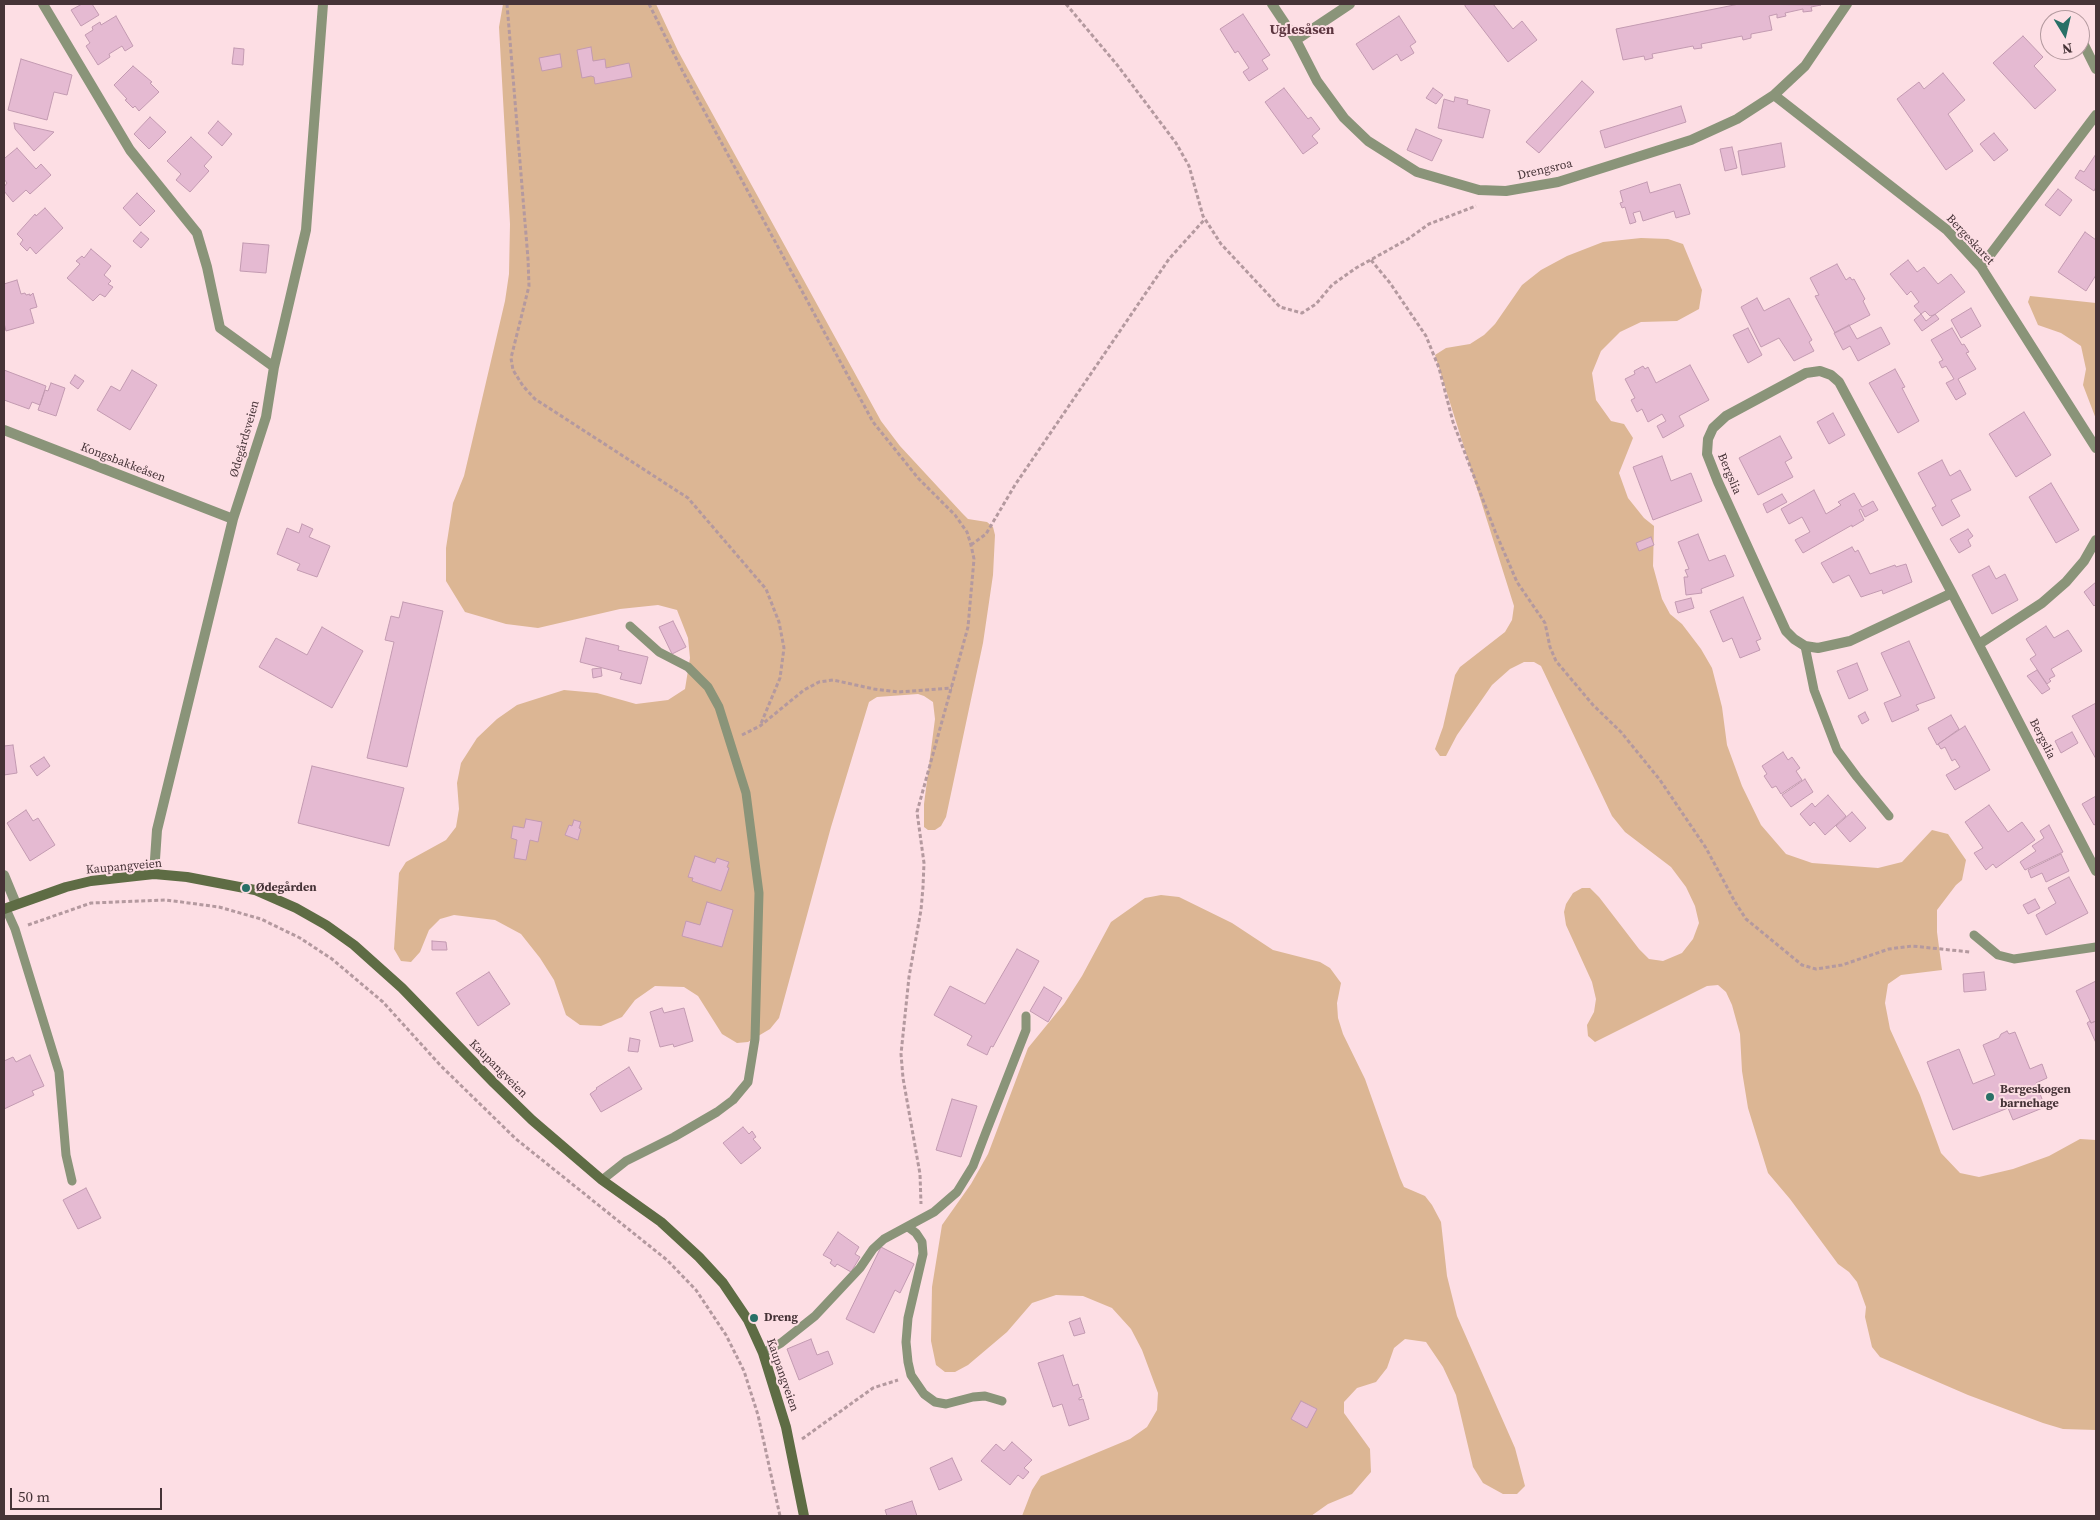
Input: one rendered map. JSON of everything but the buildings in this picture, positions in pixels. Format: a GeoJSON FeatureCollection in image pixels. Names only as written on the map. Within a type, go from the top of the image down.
{"type":"FeatureCollection","features":[{"type":"Feature","properties":{"kind":"main road","name":"Kaupangveien"},"geometry":{"type":"LineString","coordinates":[[5,909],[66,887],[91,881],[154,874],[213,881],[255,890],[296,908],[326,925],[383,969],[494,1083],[602,1180],[661,1222],[699,1257],[723,1284],[741,1309],[763,1353],[791,1446],[804,1516]]}},
{"type":"Feature","properties":{"kind":"street"},"geometry":{"type":"LineString","coordinates":[[43,4],[130,150],[197,234],[207,267],[220,328],[274,367]]}},
{"type":"Feature","properties":{"kind":"street","name":"Ødegårdsveien"},"geometry":{"type":"LineString","coordinates":[[154,874],[157,830],[233,519],[266,417],[274,367],[306,230],[323,4]]}},
{"type":"Feature","properties":{"kind":"street","name":"Drengsroa"},"geometry":{"type":"LineString","coordinates":[[1272,4],[1296,40],[1317,81],[1344,118],[1368,141],[1417,172],[1479,190],[1506,191],[1558,182],[1691,140],[1737,119],[1774,96],[1805,66],[1847,4]]}},
{"type":"Feature","properties":{"kind":"street"},"geometry":{"type":"LineString","coordinates":[[1296,40],[1350,4]]}},
{"type":"Feature","properties":{"kind":"street"},"geometry":{"type":"LineString","coordinates":[[2090,57],[2096,69]]}},
{"type":"Feature","properties":{"kind":"street","name":"Bergeskaret"},"geometry":{"type":"LineString","coordinates":[[1774,96],[1947,230],[1982,267],[2096,448]]}},
{"type":"Feature","properties":{"kind":"street"},"geometry":{"type":"LineString","coordinates":[[1982,267],[2096,115]]}},
{"type":"Feature","properties":{"kind":"street","name":"Bergslia"},"geometry":{"type":"LineString","coordinates":[[1805,646],[1786,631],[1707,454],[1708,439],[1713,428],[1726,416],[1806,373],[1820,371],[1830,374],[1840,382],[1979,644],[2096,871]]}},
{"type":"Feature","properties":{"kind":"street","name":"Kongsbakkeåsen"},"geometry":{"type":"LineString","coordinates":[[4,430],[233,519]]}},
{"type":"Feature","properties":{"kind":"street"},"geometry":{"type":"LineString","coordinates":[[1979,644],[2042,603],[2066,582],[2084,561],[2096,540]]}},
{"type":"Feature","properties":{"kind":"street"},"geometry":{"type":"LineString","coordinates":[[1805,646],[1818,648],[1850,641],[1952,593]]}},
{"type":"Feature","properties":{"kind":"street"},"geometry":{"type":"LineString","coordinates":[[4,875],[16,904]]}},
{"type":"Feature","properties":{"kind":"lane"},"geometry":{"type":"LineString","coordinates":[[602,1180],[626,1161],[674,1138],[733,1100],[748,1082],[755,1039],[759,894],[746,793],[728,742],[719,707],[708,687],[688,667],[659,652],[630,626]]}},
{"type":"Feature","properties":{"kind":"lane"},"geometry":{"type":"LineString","coordinates":[[1805,646],[1814,690],[1836,750],[1889,816]]}},
{"type":"Feature","properties":{"kind":"lane"},"geometry":{"type":"LineString","coordinates":[[5,909],[15,929],[59,1072],[66,1155],[72,1181]]}},
{"type":"Feature","properties":{"kind":"lane"},"geometry":{"type":"LineString","coordinates":[[1974,934],[1998,955],[2014,959],[2096,947]]}},
{"type":"Feature","properties":{"kind":"lane"},"geometry":{"type":"LineString","coordinates":[[763,1353],[781,1343],[815,1316],[855,1274],[872,1249],[884,1239],[934,1212],[957,1192],[973,1166],[1026,1030],[1026,1016]]}},
{"type":"Feature","properties":{"kind":"lane"},"geometry":{"type":"LineString","coordinates":[[908,1227],[919,1237],[923,1248],[908,1318],[906,1342],[908,1362],[912,1375],[924,1394],[935,1402],[946,1404],[985,1396],[1002,1400]]}},
{"type":"Feature","properties":{"kind":"path"},"geometry":{"type":"LineString","coordinates":[[507,4],[528,260],[528,286],[511,358],[513,370],[523,386],[535,399],[688,498],[766,589],[779,622],[784,648],[780,678],[760,726]]}},
{"type":"Feature","properties":{"kind":"path"},"geometry":{"type":"LineString","coordinates":[[649,4],[682,70],[873,422],[918,478],[955,515],[967,532],[971,545],[974,559],[968,627],[917,812],[924,864],[923,887],[918,932],[909,977],[901,1054],[903,1078],[920,1174],[919,1220]]}},
{"type":"Feature","properties":{"kind":"path"},"geometry":{"type":"LineString","coordinates":[[1066,4],[1118,66],[1176,143],[1189,166],[1205,219],[1221,244],[1280,307],[1302,313],[1316,304],[1332,285],[1408,239],[1429,224],[1480,204]]}},
{"type":"Feature","properties":{"kind":"path"},"geometry":{"type":"LineString","coordinates":[[971,545],[986,534],[1015,485],[1169,259],[1205,219]]}},
{"type":"Feature","properties":{"kind":"path"},"geometry":{"type":"LineString","coordinates":[[1371,260],[1390,283],[1426,336],[1440,368],[1453,422],[1495,531],[1517,582],[1545,623],[1550,647],[1556,660],[1592,705],[1621,732],[1660,780],[1706,848],[1746,919],[1802,965],[1816,969],[1842,966],[1889,949],[1912,946],[1998,955]]}},
{"type":"Feature","properties":{"kind":"path"},"geometry":{"type":"LineString","coordinates":[[728,742],[760,726],[804,690],[819,682],[833,680],[874,690],[898,692],[952,688]]}},
{"type":"Feature","properties":{"kind":"path"},"geometry":{"type":"LineString","coordinates":[[15,929],[91,903],[166,900],[219,907],[261,919],[300,938],[332,959],[383,1002],[442,1066],[516,1139],[667,1260],[696,1290],[726,1334],[744,1371],[758,1415],[780,1516]]}},
{"type":"Feature","properties":{"kind":"path"},"geometry":{"type":"LineString","coordinates":[[791,1446],[873,1388],[912,1375]]}},
{"type":"Feature","properties":{"kind":"shaded area"},"geometry":{"type":"Polygon","coordinates":[[[503,4],[656,4],[678,51],[881,421],[900,446],[968,519],[987,522],[993,527],[995,535],[993,575],[983,643],[946,817],[941,826],[935,830],[928,830],[924,827],[924,804],[935,719],[933,702],[918,694],[877,697],[869,702],[831,827],[779,1018],[770,1029],[748,1042],[737,1043],[722,1034],[698,996],[684,987],[655,986],[635,1000],[622,1017],[601,1026],[580,1025],[566,1015],[554,980],[521,934],[495,920],[454,915],[440,919],[429,930],[420,952],[411,962],[401,961],[394,949],[399,873],[406,862],[446,840],[456,827],[459,809],[457,783],[461,763],[477,738],[497,719],[517,705],[564,690],[597,693],[636,704],[668,700],[685,689],[690,658],[688,638],[677,610],[658,605],[620,609],[538,628],[506,624],[465,612],[446,581],[446,548],[453,503],[464,476],[505,301],[509,274],[510,224],[499,27],[503,4]]]}},
{"type":"Feature","properties":{"kind":"shaded area"},"geometry":{"type":"Polygon","coordinates":[[[1641,238],[1668,239],[1683,244],[1702,290],[1699,309],[1677,321],[1641,322],[1620,332],[1601,351],[1592,373],[1596,400],[1611,421],[1624,424],[1633,438],[1619,473],[1628,498],[1644,518],[1654,526],[1653,566],[1662,599],[1670,614],[1682,624],[1701,649],[1712,668],[1722,707],[1727,745],[1742,786],[1761,825],[1786,854],[1812,863],[1878,868],[1902,862],[1932,830],[1948,834],[1966,860],[1962,880],[1937,910],[1937,932],[1942,970],[1901,975],[1888,984],[1885,1003],[1890,1029],[1920,1095],[1941,1153],[1960,1173],[1979,1177],[2013,1169],[2049,1156],[2080,1139],[2096,1140],[2096,1430],[2063,1429],[2043,1423],[1968,1395],[1880,1357],[1872,1347],[1865,1317],[1866,1307],[1857,1282],[1849,1272],[1838,1264],[1790,1199],[1768,1173],[1748,1108],[1742,1071],[1740,1034],[1732,1005],[1726,992],[1718,985],[1707,986],[1595,1042],[1588,1036],[1587,1025],[1594,1012],[1596,999],[1592,982],[1566,925],[1564,912],[1566,904],[1573,893],[1582,888],[1590,888],[1649,959],[1663,961],[1682,953],[1693,939],[1699,923],[1695,906],[1686,887],[1671,867],[1625,832],[1612,816],[1541,666],[1534,662],[1524,662],[1510,669],[1492,685],[1457,735],[1446,756],[1440,756],[1435,749],[1443,727],[1455,675],[1460,667],[1505,632],[1512,620],[1514,606],[1435,355],[1446,348],[1470,344],[1484,335],[1495,324],[1522,285],[1541,270],[1567,256],[1603,242],[1641,238]]]}},
{"type":"Feature","properties":{"kind":"shaded area"},"geometry":{"type":"Polygon","coordinates":[[[2030,296],[2096,303],[2096,419],[2083,385],[2086,369],[2081,346],[2061,333],[2038,325],[2028,302],[2030,296]]]}},
{"type":"Feature","properties":{"kind":"shaded area"},"geometry":{"type":"Polygon","coordinates":[[[1161,895],[1179,897],[1232,923],[1273,950],[1320,962],[1330,968],[1341,983],[1337,1003],[1338,1018],[1343,1034],[1365,1079],[1400,1178],[1404,1187],[1425,1196],[1441,1222],[1447,1276],[1457,1316],[1515,1448],[1525,1486],[1517,1494],[1503,1494],[1483,1483],[1473,1467],[1456,1395],[1443,1367],[1426,1342],[1405,1339],[1394,1348],[1387,1368],[1376,1382],[1357,1388],[1344,1402],[1344,1413],[1370,1449],[1371,1472],[1352,1494],[1328,1504],[1311,1516],[1022,1516],[1032,1490],[1041,1476],[1130,1439],[1147,1427],[1157,1410],[1158,1393],[1142,1350],[1131,1329],[1112,1308],[1083,1296],[1056,1295],[1032,1303],[1007,1332],[968,1365],[955,1372],[945,1372],[936,1365],[931,1341],[932,1287],[942,1225],[971,1184],[988,1154],[1028,1048],[1064,1004],[1082,976],[1111,922],[1145,898],[1161,895]]]}},
{"type":"Feature","properties":{"kind":"place","name":"Ødegården"},"geometry":{"type":"Point","coordinates":[246,888]}},
{"type":"Feature","properties":{"kind":"place","name":"Bergeskogen barnehage"},"geometry":{"type":"Point","coordinates":[1990,1097]}},
{"type":"Feature","properties":{"kind":"place","name":"Dreng"},"geometry":{"type":"Point","coordinates":[754,1318]}},
{"type":"Feature","properties":{"kind":"district","name":"Uglesåsen"},"geometry":{"type":"Point","coordinates":[1302,30]}}]}
